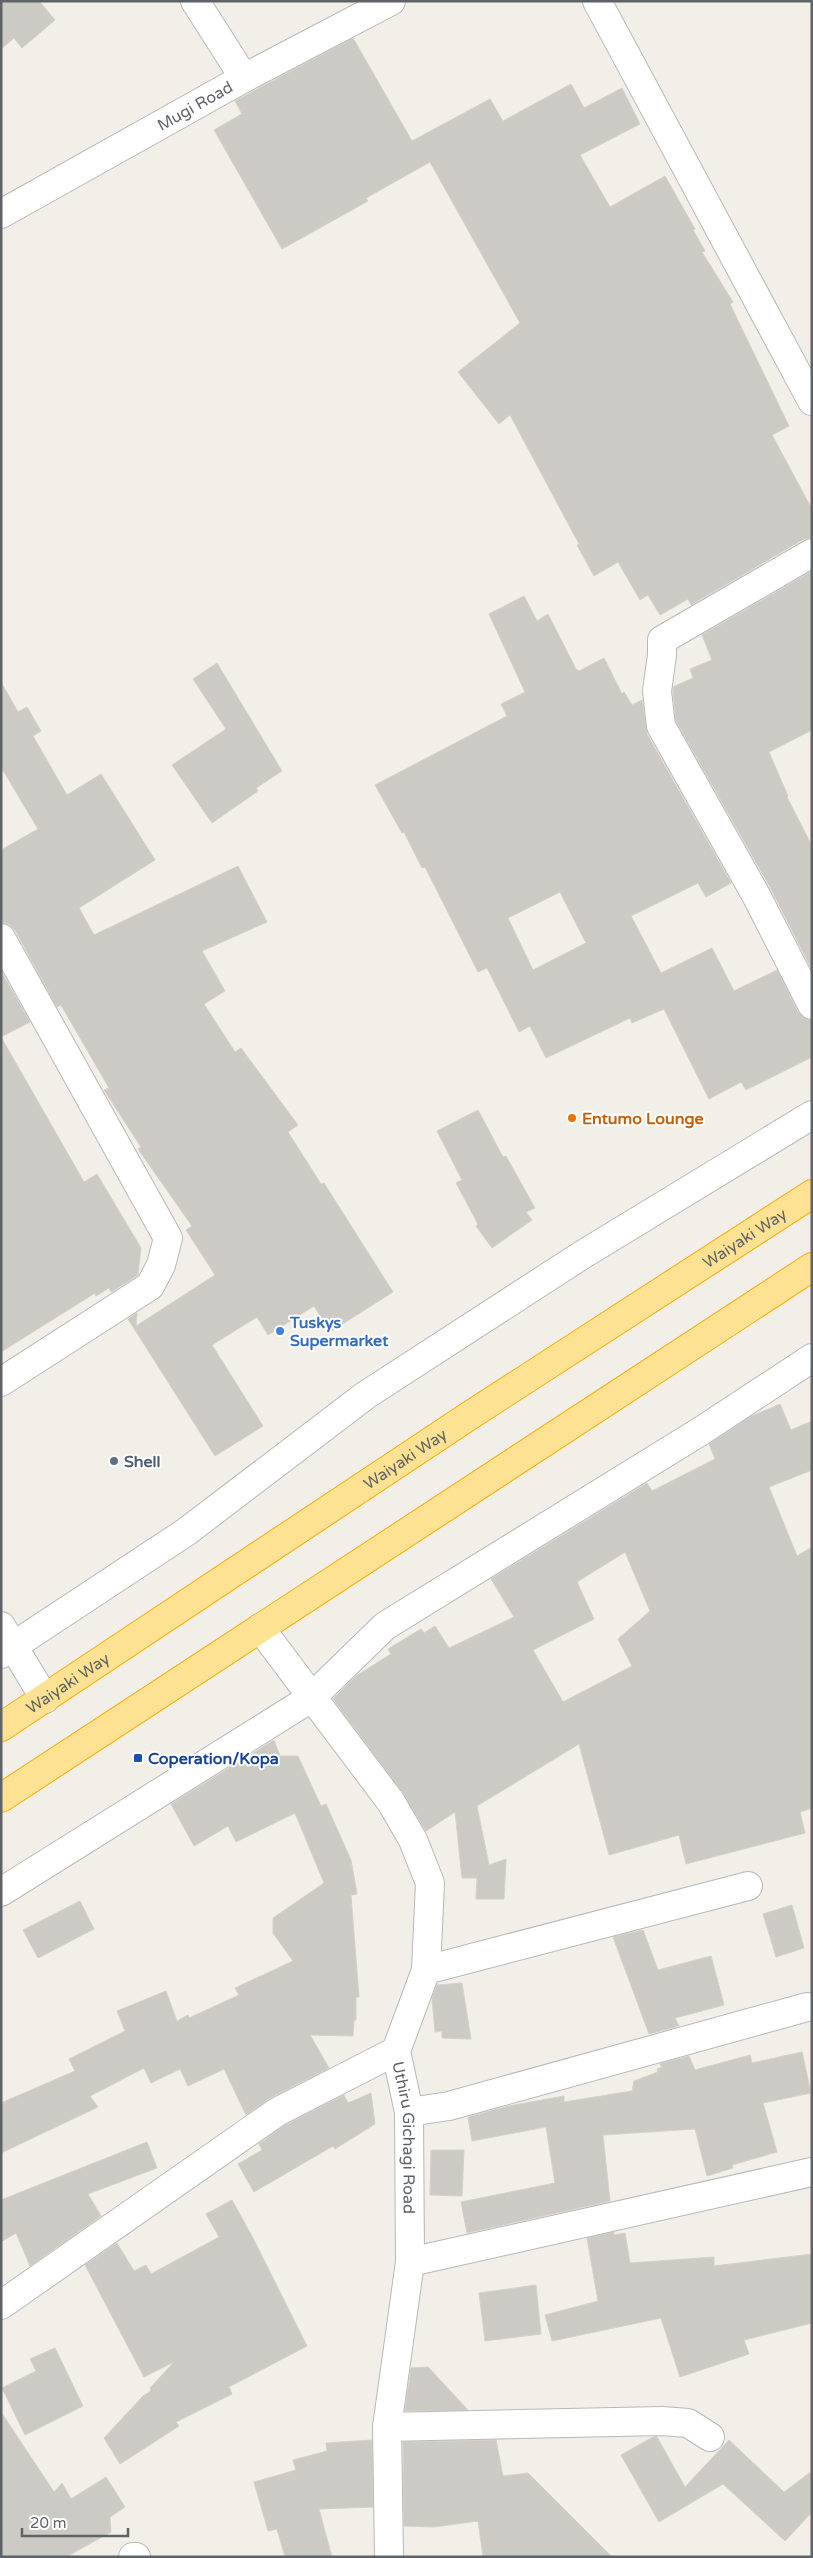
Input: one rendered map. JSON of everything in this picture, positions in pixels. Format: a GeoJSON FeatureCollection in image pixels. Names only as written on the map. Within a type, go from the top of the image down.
{"type":"FeatureCollection","features":[{"type":"Feature","properties":{"kind":"highway","name":"Waiyaki Way"},"geometry":{"type":"LineString","coordinates":[[1,1727],[460,1422],[812,1194]]}},
{"type":"Feature","properties":{"kind":"highway"},"geometry":{"type":"LineString","coordinates":[[1,1798],[812,1267]]}},
{"type":"Feature","properties":{"kind":"street"},"geometry":{"type":"LineString","coordinates":[[194,1],[244,78]]}},
{"type":"Feature","properties":{"kind":"street","name":"Mugi Road"},"geometry":{"type":"LineString","coordinates":[[1,214],[244,78],[391,1]]}},
{"type":"Feature","properties":{"kind":"street"},"geometry":{"type":"LineString","coordinates":[[597,1],[812,401]]}},
{"type":"Feature","properties":{"kind":"street"},"geometry":{"type":"LineString","coordinates":[[812,553],[662,640],[657,691],[661,726],[757,897],[812,1005]]}},
{"type":"Feature","properties":{"kind":"street"},"geometry":{"type":"LineString","coordinates":[[1,938],[168,1238],[161,1265],[150,1286],[1,1382]]}},
{"type":"Feature","properties":{"kind":"street"},"geometry":{"type":"LineString","coordinates":[[44,1699],[5,1642],[186,1532],[366,1395],[582,1255],[812,1114]]}},
{"type":"Feature","properties":{"kind":"street"},"geometry":{"type":"LineString","coordinates":[[1,1892],[311,1698],[385,1626],[701,1431],[812,1358]]}},
{"type":"Feature","properties":{"kind":"street","name":"Uthiru Gichagi Road"},"geometry":{"type":"LineString","coordinates":[[260,1628],[391,1802],[413,1840],[430,1883],[426,1970],[396,2051],[410,2112],[410,2262],[388,2427],[389,2557]]}},
{"type":"Feature","properties":{"kind":"street"},"geometry":{"type":"LineString","coordinates":[[426,1970],[748,1886]]}},
{"type":"Feature","properties":{"kind":"street"},"geometry":{"type":"LineString","coordinates":[[410,2112],[459,2104],[807,2007]]}},
{"type":"Feature","properties":{"kind":"street"},"geometry":{"type":"LineString","coordinates":[[1,2305],[277,2112],[396,2051]]}},
{"type":"Feature","properties":{"kind":"street"},"geometry":{"type":"LineString","coordinates":[[410,2262],[812,2172]]}},
{"type":"Feature","properties":{"kind":"street"},"geometry":{"type":"LineString","coordinates":[[388,2427],[662,2421],[688,2423],[710,2437]]}},
{"type":"Feature","properties":{"kind":"building"},"geometry":{"type":"Polygon","coordinates":[[[1,1],[39,1],[55,20],[22,48],[14,38],[1,49],[1,1]]]}},
{"type":"Feature","properties":{"kind":"building"},"geometry":{"type":"Polygon","coordinates":[[[353,38],[412,141],[490,99],[503,121],[571,84],[584,108],[622,88],[640,124],[580,155],[610,207],[665,176],[695,229],[693,230],[705,251],[702,252],[733,302],[730,304],[789,426],[772,435],[812,509],[812,537],[804,539],[691,605],[688,599],[660,615],[648,595],[640,600],[618,562],[594,576],[577,545],[579,544],[510,415],[499,424],[458,372],[520,323],[430,162],[366,198],[368,201],[282,249],[214,130],[242,114],[235,101],[353,38]]]}},
{"type":"Feature","properties":{"kind":"building"},"geometry":{"type":"Polygon","coordinates":[[[812,571],[812,730],[769,752],[787,797],[812,846],[812,970],[771,889],[676,721],[673,687],[693,678],[690,669],[712,660],[702,635],[812,571]]]}},
{"type":"Feature","properties":{"kind":"building"},"geometry":{"type":"Polygon","coordinates":[[[524,596],[537,621],[548,614],[576,669],[579,671],[604,658],[622,694],[624,692],[632,705],[642,700],[647,734],[731,883],[706,897],[698,883],[631,916],[661,973],[712,948],[734,991],[777,970],[798,1012],[804,1018],[812,1021],[812,1057],[746,1090],[741,1082],[709,1099],[664,1009],[632,1023],[630,1018],[546,1058],[530,1026],[519,1032],[487,968],[478,972],[425,867],[422,868],[404,832],[402,833],[375,785],[507,716],[501,704],[525,692],[489,614],[524,596]],[[560,892],[508,918],[533,970],[586,943],[560,892]]]}},
{"type":"Feature","properties":{"kind":"building"},"geometry":{"type":"Polygon","coordinates":[[[217,663],[282,771],[256,788],[258,791],[212,823],[172,765],[226,729],[193,679],[217,663]]]}},
{"type":"Feature","properties":{"kind":"building"},"geometry":{"type":"Polygon","coordinates":[[[1,682],[18,712],[27,707],[41,731],[33,736],[67,795],[101,774],[155,860],[79,908],[94,935],[238,866],[267,922],[202,951],[225,991],[204,1004],[235,1052],[241,1048],[298,1125],[288,1132],[321,1184],[324,1183],[393,1292],[330,1332],[314,1306],[268,1335],[257,1317],[212,1345],[263,1426],[215,1456],[128,1319],[137,1313],[136,1326],[215,1275],[186,1230],[192,1226],[138,1149],[141,1147],[104,1090],[109,1088],[61,1005],[57,1007],[15,930],[9,924],[1,922],[1,850],[38,829],[1,767],[1,682]]]}},
{"type":"Feature","properties":{"kind":"building"},"geometry":{"type":"Polygon","coordinates":[[[1,971],[30,1022],[1,1037],[1,971]]]}},
{"type":"Feature","properties":{"kind":"building"},"geometry":{"type":"Polygon","coordinates":[[[1,1037],[84,1182],[97,1174],[141,1248],[138,1275],[111,1292],[109,1288],[96,1296],[95,1293],[1,1352],[1,1037]]]}},
{"type":"Feature","properties":{"kind":"building"},"geometry":{"type":"Polygon","coordinates":[[[478,1110],[503,1157],[506,1156],[535,1208],[526,1212],[532,1220],[492,1248],[476,1226],[478,1224],[456,1183],[462,1180],[437,1131],[478,1110]]]}},
{"type":"Feature","properties":{"kind":"building"},"geometry":{"type":"Polygon","coordinates":[[[780,1404],[791,1430],[812,1421],[812,1470],[769,1487],[797,1556],[812,1547],[812,1808],[800,1812],[805,1833],[686,1864],[679,1835],[609,1855],[579,1744],[477,1806],[489,1865],[506,1859],[504,1899],[476,1899],[477,1878],[462,1878],[455,1812],[426,1831],[403,1793],[333,1699],[356,1676],[391,1654],[388,1649],[421,1629],[424,1633],[435,1626],[449,1648],[514,1617],[491,1579],[647,1483],[652,1491],[715,1459],[709,1444],[750,1417],[780,1404]],[[625,1552],[577,1582],[594,1619],[533,1650],[563,1702],[632,1666],[618,1639],[650,1611],[625,1552]]]}},
{"type":"Feature","properties":{"kind":"building"},"geometry":{"type":"Polygon","coordinates":[[[274,1740],[280,1756],[298,1756],[321,1806],[326,1804],[351,1860],[357,1894],[351,1895],[359,1997],[356,1997],[356,2020],[354,2020],[353,2036],[310,2035],[329,2068],[270,2098],[246,2115],[224,2069],[188,2086],[180,2069],[151,2083],[144,2068],[90,2096],[98,2107],[1,2153],[1,2103],[75,2071],[69,2059],[125,2031],[117,2011],[166,1991],[177,2021],[188,2015],[189,2018],[239,1995],[235,1988],[293,1961],[273,1933],[273,1918],[324,1883],[295,1813],[236,1842],[228,1826],[194,1846],[171,1804],[274,1740]]]}},
{"type":"Feature","properties":{"kind":"building"},"geometry":{"type":"Polygon","coordinates":[[[80,1901],[94,1929],[38,1958],[23,1930],[80,1901]]]}},
{"type":"Feature","properties":{"kind":"building"},"geometry":{"type":"Polygon","coordinates":[[[792,1905],[804,1948],[776,1957],[763,1914],[792,1905]]]}},
{"type":"Feature","properties":{"kind":"building"},"geometry":{"type":"Polygon","coordinates":[[[643,1930],[658,1970],[711,1956],[724,2005],[675,2018],[679,2026],[649,2034],[613,1937],[643,1930]]]}},
{"type":"Feature","properties":{"kind":"building"},"geometry":{"type":"Polygon","coordinates":[[[462,1983],[471,2039],[442,2038],[442,2031],[435,2032],[432,1998],[437,1985],[462,1983]]]}},
{"type":"Feature","properties":{"kind":"building"},"geometry":{"type":"Polygon","coordinates":[[[802,2052],[811,2093],[763,2103],[777,2152],[732,2165],[733,2168],[707,2176],[695,2129],[603,2135],[610,2201],[467,2233],[461,2202],[555,2183],[546,2127],[472,2141],[468,2117],[509,2106],[564,2096],[564,2102],[632,2091],[634,2081],[658,2072],[657,2069],[662,2067],[660,2064],[689,2056],[695,2070],[750,2055],[752,2063],[802,2052]]]}},
{"type":"Feature","properties":{"kind":"building"},"geometry":{"type":"Polygon","coordinates":[[[371,2093],[375,2124],[335,2149],[333,2146],[254,2192],[238,2164],[262,2150],[259,2144],[285,2125],[344,2095],[348,2103],[371,2093]]]}},
{"type":"Feature","properties":{"kind":"building"},"geometry":{"type":"Polygon","coordinates":[[[147,2142],[157,2168],[88,2194],[101,2216],[30,2266],[16,2233],[1,2242],[1,2200],[147,2142]]]}},
{"type":"Feature","properties":{"kind":"building"},"geometry":{"type":"Polygon","coordinates":[[[431,2150],[464,2150],[462,2196],[430,2195],[431,2150]]]}},
{"type":"Feature","properties":{"kind":"building"},"geometry":{"type":"Polygon","coordinates":[[[232,2200],[307,2346],[229,2387],[232,2394],[176,2422],[179,2426],[120,2464],[104,2438],[143,2396],[151,2391],[150,2388],[174,2362],[144,2377],[85,2265],[117,2243],[134,2271],[146,2265],[151,2274],[219,2237],[206,2214],[232,2200]]]}},
{"type":"Feature","properties":{"kind":"building"},"geometry":{"type":"Polygon","coordinates":[[[614,2232],[614,2235],[625,2233],[630,2263],[714,2257],[714,2266],[812,2254],[812,2323],[744,2340],[749,2354],[680,2377],[661,2318],[552,2341],[545,2315],[598,2301],[587,2238],[614,2232]]]}},
{"type":"Feature","properties":{"kind":"building"},"geometry":{"type":"Polygon","coordinates":[[[536,2285],[541,2334],[485,2341],[479,2293],[536,2285]]]}},
{"type":"Feature","properties":{"kind":"building"},"geometry":{"type":"Polygon","coordinates":[[[55,2348],[83,2406],[25,2435],[2,2388],[36,2371],[30,2359],[55,2348]]]}},
{"type":"Feature","properties":{"kind":"building"},"geometry":{"type":"Polygon","coordinates":[[[428,2367],[468,2410],[405,2411],[411,2368],[428,2367]]]}},
{"type":"Feature","properties":{"kind":"building"},"geometry":{"type":"Polygon","coordinates":[[[1,2412],[54,2492],[62,2483],[71,2499],[106,2477],[125,2507],[110,2517],[111,2532],[66,2557],[1,2557],[1,2412]]]}},
{"type":"Feature","properties":{"kind":"building"},"geometry":{"type":"Polygon","coordinates":[[[653,2437],[657,2437],[685,2487],[729,2440],[784,2492],[812,2471],[812,2512],[785,2541],[723,2484],[659,2522],[621,2455],[653,2437]]]}},
{"type":"Feature","properties":{"kind":"building"},"geometry":{"type":"Polygon","coordinates":[[[372,2440],[373,2507],[319,2509],[332,2557],[285,2557],[277,2529],[268,2531],[254,2482],[296,2470],[293,2460],[327,2451],[326,2443],[372,2440]]]}},
{"type":"Feature","properties":{"kind":"building"},"geometry":{"type":"Polygon","coordinates":[[[496,2440],[503,2476],[528,2473],[612,2557],[483,2557],[478,2521],[434,2527],[404,2526],[403,2442],[496,2440]]]}},
{"type":"Feature","properties":{"kind":"place","name":"Entumo Lounge"},"geometry":{"type":"Point","coordinates":[572,1118]}},
{"type":"Feature","properties":{"kind":"place","name":"Tuskys Supermarket"},"geometry":{"type":"Point","coordinates":[280,1331]}},
{"type":"Feature","properties":{"kind":"place","name":"Shell"},"geometry":{"type":"Point","coordinates":[114,1461]}},
{"type":"Feature","properties":{"kind":"place","name":"Coperation/Kopa"},"geometry":{"type":"Point","coordinates":[138,1758]}}]}
